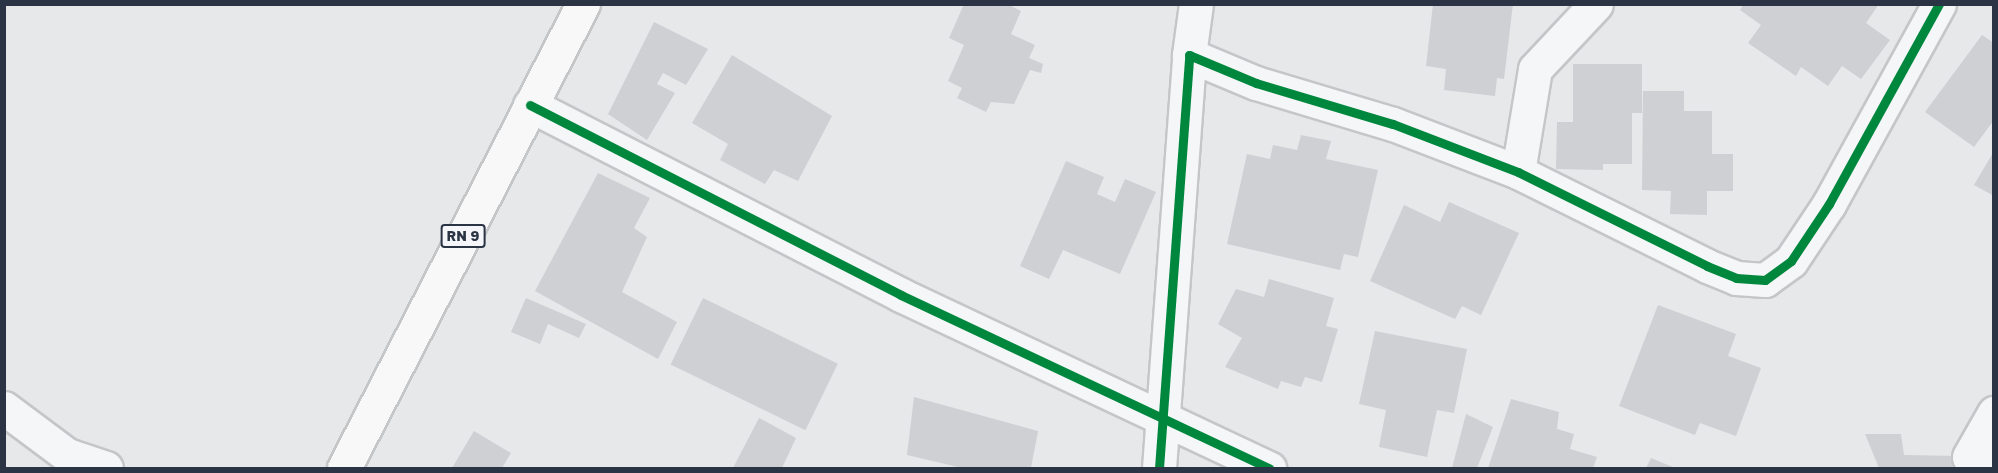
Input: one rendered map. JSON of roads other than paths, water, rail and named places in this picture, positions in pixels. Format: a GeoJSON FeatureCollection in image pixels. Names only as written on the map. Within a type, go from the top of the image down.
{"type":"FeatureCollection","features":[{"type":"Feature","properties":{"kind":"main road","name":"RN 9"},"geometry":{"type":"LineString","coordinates":[[344,468],[583,4]]}},
{"type":"Feature","properties":{"kind":"street"},"geometry":{"type":"LineString","coordinates":[[1159,468],[1189,55],[1196,4]]}},
{"type":"Feature","properties":{"kind":"street"},"geometry":{"type":"LineString","coordinates":[[1518,172],[1535,69],[1596,4]]}},
{"type":"Feature","properties":{"kind":"street"},"geometry":{"type":"LineString","coordinates":[[1189,55],[1256,83],[1393,124],[1518,172],[1707,266],[1736,278],[1765,280],[1791,261],[1829,204],[1939,4]]}},
{"type":"Feature","properties":{"kind":"street"},"geometry":{"type":"LineString","coordinates":[[530,105],[901,295],[1162,420],[1269,468]]}},
{"type":"Feature","properties":{"kind":"street"},"geometry":{"type":"LineString","coordinates":[[4,408],[67,455],[106,468]]}},
{"type":"Feature","properties":{"kind":"street"},"geometry":{"type":"LineString","coordinates":[[1993,468],[1969,457],[1994,413]]}}]}
